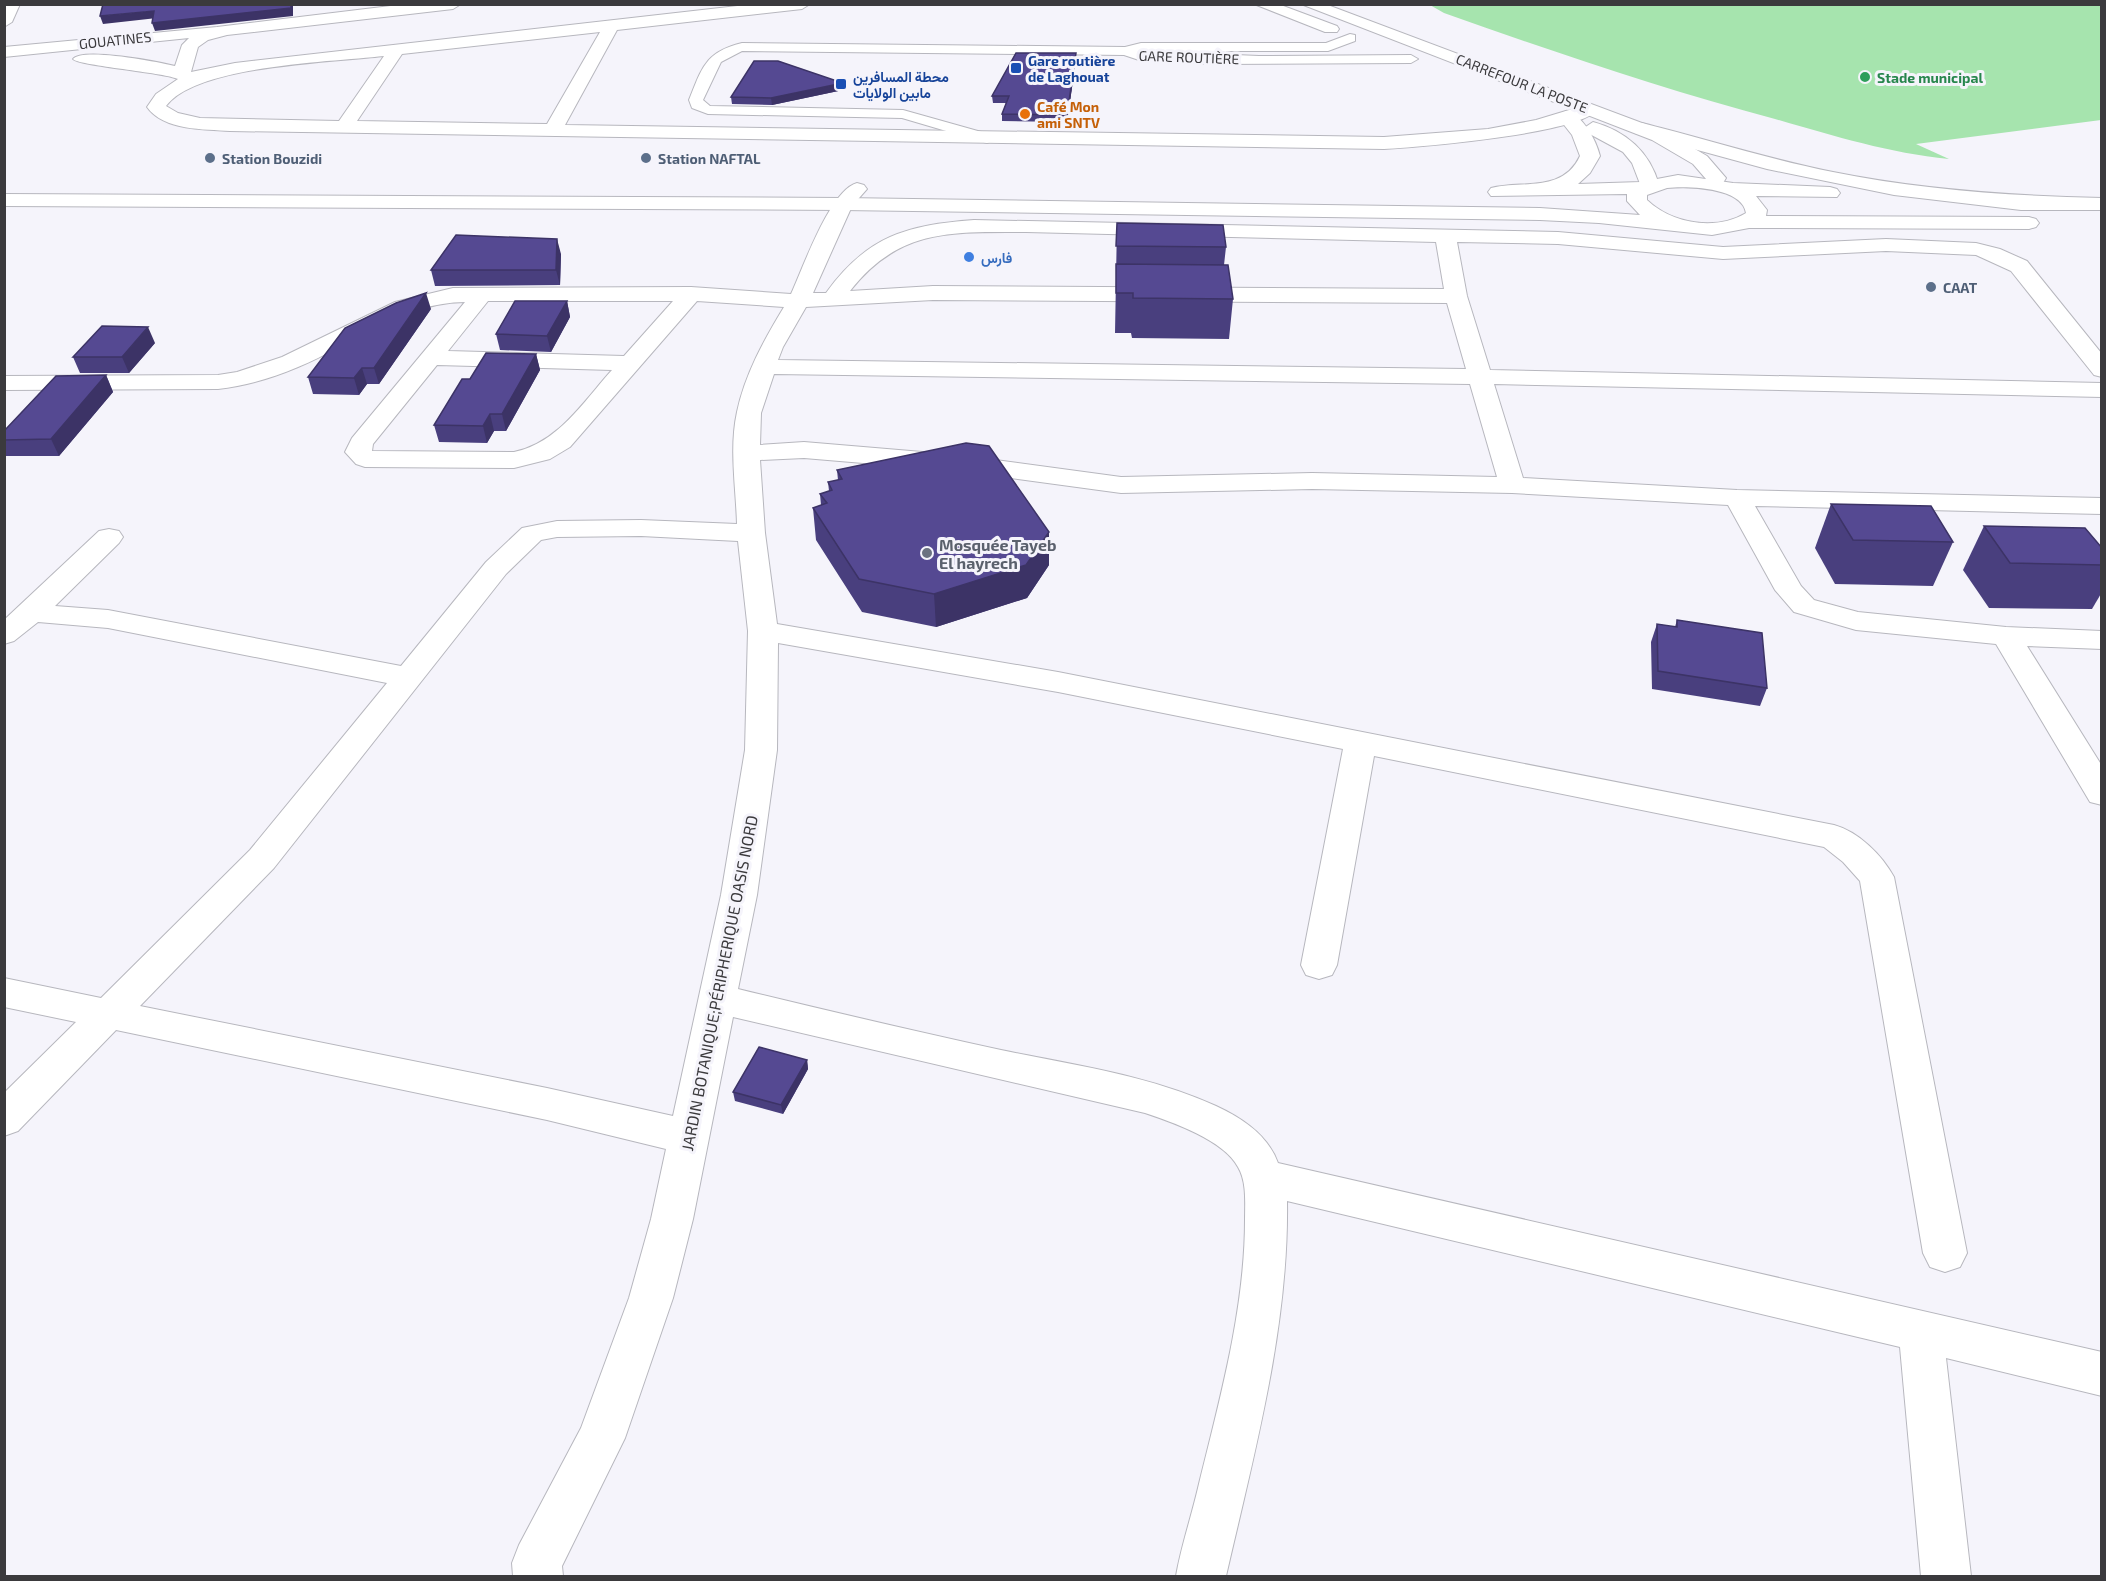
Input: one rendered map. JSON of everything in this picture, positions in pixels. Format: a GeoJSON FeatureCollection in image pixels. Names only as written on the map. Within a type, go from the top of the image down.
{"type":"FeatureCollection","features":[{"type":"Feature","properties":{"kind":"main road"},"geometry":{"type":"LineString","coordinates":[[4,22],[12,4]]}},
{"type":"Feature","properties":{"kind":"main road"},"geometry":{"type":"LineString","coordinates":[[453,4],[226,30],[202,37],[189,45],[187,70],[156,106],[166,116],[190,122],[552,131],[1384,143],[1485,136],[1535,126],[1589,109]]}},
{"type":"Feature","properties":{"kind":"main road"},"geometry":{"type":"LineString","coordinates":[[4,53],[133,63],[187,70],[235,68],[802,4]]}},
{"type":"Feature","properties":{"kind":"main road","name":"CARREFOUR LA POSTE"},"geometry":{"type":"LineString","coordinates":[[1262,4],[1566,116],[1616,138],[1640,157],[1646,187],[1637,194],[1637,201],[1642,209],[1653,216],[1686,226],[1720,229],[1745,224],[1756,216],[1757,210],[1743,195],[1722,187],[1714,173],[1700,160],[1674,144],[1642,129],[1309,4]]}},
{"type":"Feature","properties":{"kind":"main road"},"geometry":{"type":"LineString","coordinates":[[552,131],[612,25]]}},
{"type":"Feature","properties":{"kind":"main road","name":"GOUATINES"},"geometry":{"type":"LineString","coordinates":[[4,53],[226,30]]}},
{"type":"Feature","properties":{"kind":"main road"},"geometry":{"type":"LineString","coordinates":[[133,63],[105,52],[104,47],[108,43],[130,39],[154,39],[187,70]]}},
{"type":"Feature","properties":{"kind":"main road"},"geometry":{"type":"LineString","coordinates":[[345,126],[397,49]]}},
{"type":"Feature","properties":{"kind":"main road"},"geometry":{"type":"LineString","coordinates":[[1506,192],[1562,185],[1580,174],[1586,167],[1590,156],[1588,145],[1566,116]]}},
{"type":"Feature","properties":{"kind":"main road"},"geometry":{"type":"LineString","coordinates":[[1642,129],[1739,156],[1856,182],[1926,194],[2021,204]]}},
{"type":"Feature","properties":{"kind":"main road"},"geometry":{"type":"LineString","coordinates":[[1483,192],[1646,187],[1678,181],[1722,187],[2021,204],[2102,204]]}},
{"type":"Feature","properties":{"kind":"main road"},"geometry":{"type":"LineString","coordinates":[[4,185],[850,196],[1540,214],[1599,217],[1686,226]]}},
{"type":"Feature","properties":{"kind":"main road"},"geometry":{"type":"LineString","coordinates":[[4,200],[1378,192]]}},
{"type":"Feature","properties":{"kind":"main road"},"geometry":{"type":"LineString","coordinates":[[816,300],[850,196]]}},
{"type":"Feature","properties":{"kind":"main road"},"geometry":{"type":"LineString","coordinates":[[1745,224],[2044,223]]}},
{"type":"Feature","properties":{"kind":"main road"},"geometry":{"type":"LineString","coordinates":[[1745,224],[1802,247]]}},
{"type":"Feature","properties":{"kind":"main road"},"geometry":{"type":"LineString","coordinates":[[2078,224],[2102,224]]}},
{"type":"Feature","properties":{"kind":"main road"},"geometry":{"type":"LineString","coordinates":[[816,300],[872,256],[901,238],[942,229],[1060,227],[1558,238],[1724,253],[1802,247],[1958,246],[2008,259],[2026,273],[2102,370]]}},
{"type":"Feature","properties":{"kind":"main road"},"geometry":{"type":"LineString","coordinates":[[1445,236],[1456,296],[1481,376],[1492,427],[1512,485]]}},
{"type":"Feature","properties":{"kind":"main road"},"geometry":{"type":"LineString","coordinates":[[4,383],[218,382],[242,379],[290,362],[403,307],[453,295],[691,294],[816,300],[933,293],[1456,296]]}},
{"type":"Feature","properties":{"kind":"main road"},"geometry":{"type":"LineString","coordinates":[[482,295],[361,443],[358,452],[365,459],[514,460],[541,453],[561,442],[691,294]]}},
{"type":"Feature","properties":{"kind":"main road","name":"JARDIN BOTANIQUE;PÉRIPHERIQUE OASIS NORD"},"geometry":{"type":"LineString","coordinates":[[533,1572],[601,1438],[648,1308],[672,1219],[739,895],[761,750],[763,631],[751,533],[747,453],[749,413],[771,347],[816,300]]}},
{"type":"Feature","properties":{"kind":"main road"},"geometry":{"type":"LineString","coordinates":[[430,358],[631,363]]}},
{"type":"Feature","properties":{"kind":"main road"},"geometry":{"type":"LineString","coordinates":[[765,367],[1481,376],[2102,390]]}},
{"type":"Feature","properties":{"kind":"main road"},"geometry":{"type":"LineString","coordinates":[[747,453],[804,450],[958,463],[1121,485],[1312,481],[1512,485],[1737,498],[2102,506]]}},
{"type":"Feature","properties":{"kind":"main road"},"geometry":{"type":"LineString","coordinates":[[1737,498],[1789,590],[1804,606],[1856,621],[2006,636],[2102,639]]}},
{"type":"Feature","properties":{"kind":"main road"},"geometry":{"type":"LineString","coordinates":[[4,1119],[262,859],[496,568],[532,534],[557,529],[629,528],[751,533]]}},
{"type":"Feature","properties":{"kind":"main road"},"geometry":{"type":"LineString","coordinates":[[4,635],[31,613],[109,537]]}},
{"type":"Feature","properties":{"kind":"main road"},"geometry":{"type":"LineString","coordinates":[[31,613],[108,619],[408,677]]}},
{"type":"Feature","properties":{"kind":"main road"},"geometry":{"type":"LineString","coordinates":[[763,631],[1058,682],[1834,837],[1855,853],[1877,877],[1945,1253]]}},
{"type":"Feature","properties":{"kind":"main road"},"geometry":{"type":"LineString","coordinates":[[2006,636],[2102,794]]}},
{"type":"Feature","properties":{"kind":"main road"},"geometry":{"type":"LineString","coordinates":[[1319,965],[1360,743]]}},
{"type":"Feature","properties":{"kind":"main road"},"geometry":{"type":"LineString","coordinates":[[4,992],[525,1099],[689,1137]]}},
{"type":"Feature","properties":{"kind":"main road"},"geometry":{"type":"LineString","coordinates":[[717,999],[994,1065],[1132,1093],[1191,1113],[1228,1131],[1258,1161],[1269,1207],[1252,1351],[1201,1576]]}},
{"type":"Feature","properties":{"kind":"main road"},"geometry":{"type":"LineString","coordinates":[[1262,1177],[1921,1334],[2102,1374]]}},
{"type":"Feature","properties":{"kind":"main road"},"geometry":{"type":"LineString","coordinates":[[1921,1334],[1946,1576]]}},
{"type":"Feature","properties":{"kind":"lane","name":"GARE ROUTIÈRE"},"geometry":{"type":"LineString","coordinates":[[1125,51],[1140,47],[1328,47],[1350,38]]}},
{"type":"Feature","properties":{"kind":"lane"},"geometry":{"type":"LineString","coordinates":[[987,138],[903,114],[708,110],[699,107],[696,100],[715,57],[723,52],[742,47],[1125,51]]}},
{"type":"Feature","properties":{"kind":"lane","name":"GARE ROUTIÈRE"},"geometry":{"type":"LineString","coordinates":[[1125,51],[1136,56],[1192,58],[1411,58]]}},
{"type":"Feature","properties":{"kind":"green space","name":"Stade municipal"},"geometry":{"type":"Polygon","coordinates":[[[1430,5],[2101,5],[2101,120],[1916,144],[1949,159],[1904,153],[1840,138],[1650,83],[1444,13],[1430,5]]]}},
{"type":"Feature","properties":{"kind":"building"},"geometry":{"type":"Polygon","coordinates":[[[103,4],[291,4],[291,8],[152,23],[154,11],[100,16],[103,4]]]}},
{"type":"Feature","properties":{"kind":"building"},"geometry":{"type":"Polygon","coordinates":[[[1016,53],[1076,53],[1067,115],[1002,114],[1009,96],[992,96],[1016,53]]]}},
{"type":"Feature","properties":{"kind":"building"},"geometry":{"type":"Polygon","coordinates":[[[754,61],[778,61],[843,83],[771,98],[731,97],[754,61]]]}},
{"type":"Feature","properties":{"kind":"building"},"geometry":{"type":"Polygon","coordinates":[[[1117,223],[1223,225],[1226,247],[1116,246],[1117,223]]]}},
{"type":"Feature","properties":{"kind":"building"},"geometry":{"type":"Polygon","coordinates":[[[456,235],[557,239],[556,270],[431,270],[456,235]]]}},
{"type":"Feature","properties":{"kind":"building"},"geometry":{"type":"Polygon","coordinates":[[[1116,264],[1228,265],[1233,299],[1133,298],[1133,293],[1116,293],[1116,264]]]}},
{"type":"Feature","properties":{"kind":"building"},"geometry":{"type":"Polygon","coordinates":[[[426,293],[374,368],[362,368],[354,378],[308,377],[345,328],[396,303],[426,293]]]}},
{"type":"Feature","properties":{"kind":"building"},"geometry":{"type":"Polygon","coordinates":[[[515,301],[567,301],[547,336],[496,334],[515,301]]]}},
{"type":"Feature","properties":{"kind":"building"},"geometry":{"type":"Polygon","coordinates":[[[102,326],[148,327],[122,357],[73,357],[102,326]]]}},
{"type":"Feature","properties":{"kind":"building"},"geometry":{"type":"Polygon","coordinates":[[[486,353],[536,354],[502,414],[490,414],[483,426],[434,425],[462,379],[470,379],[486,353]]]}},
{"type":"Feature","properties":{"kind":"building"},"geometry":{"type":"Polygon","coordinates":[[[106,375],[51,439],[4,440],[4,431],[56,376],[106,375]]]}},
{"type":"Feature","properties":{"kind":"building","name":"Mosquée Tayeb El hayrech"},"geometry":{"type":"Polygon","coordinates":[[[966,443],[989,446],[1049,532],[1026,565],[934,594],[859,579],[813,508],[827,503],[820,494],[832,490],[828,482],[842,479],[837,470],[966,443]]]}},
{"type":"Feature","properties":{"kind":"building"},"geometry":{"type":"Polygon","coordinates":[[[1831,504],[1931,506],[1953,542],[1853,540],[1831,504]]]}},
{"type":"Feature","properties":{"kind":"building"},"geometry":{"type":"Polygon","coordinates":[[[1984,526],[2085,528],[2102,548],[2102,565],[2010,563],[1984,526]]]}},
{"type":"Feature","properties":{"kind":"building"},"geometry":{"type":"Polygon","coordinates":[[[1677,620],[1762,633],[1767,688],[1658,671],[1657,624],[1677,627],[1677,620]]]}},
{"type":"Feature","properties":{"kind":"building"},"geometry":{"type":"Polygon","coordinates":[[[759,1047],[807,1060],[781,1105],[733,1092],[759,1047]]]}},
{"type":"Feature","properties":{"kind":"place","name":"Gare routière de Laghouat"},"geometry":{"type":"Point","coordinates":[1016,68]}},
{"type":"Feature","properties":{"kind":"place","name":"Stade municipal"},"geometry":{"type":"Point","coordinates":[1865,77]}},
{"type":"Feature","properties":{"kind":"place","name":"محطة المسافرين مابين الولايات"},"geometry":{"type":"Point","coordinates":[841,84]}},
{"type":"Feature","properties":{"kind":"place","name":"Café Mon ami SNTV"},"geometry":{"type":"Point","coordinates":[1025,114]}},
{"type":"Feature","properties":{"kind":"place","name":"Station Bouzidi"},"geometry":{"type":"Point","coordinates":[210,158]}},
{"type":"Feature","properties":{"kind":"place","name":"Station NAFTAL"},"geometry":{"type":"Point","coordinates":[646,158]}},
{"type":"Feature","properties":{"kind":"place","name":"فارس"},"geometry":{"type":"Point","coordinates":[969,257]}},
{"type":"Feature","properties":{"kind":"place","name":"CAAT"},"geometry":{"type":"Point","coordinates":[1931,287]}},
{"type":"Feature","properties":{"kind":"place","name":"Mosquée Tayeb El hayrech"},"geometry":{"type":"Point","coordinates":[927,553]}}]}
